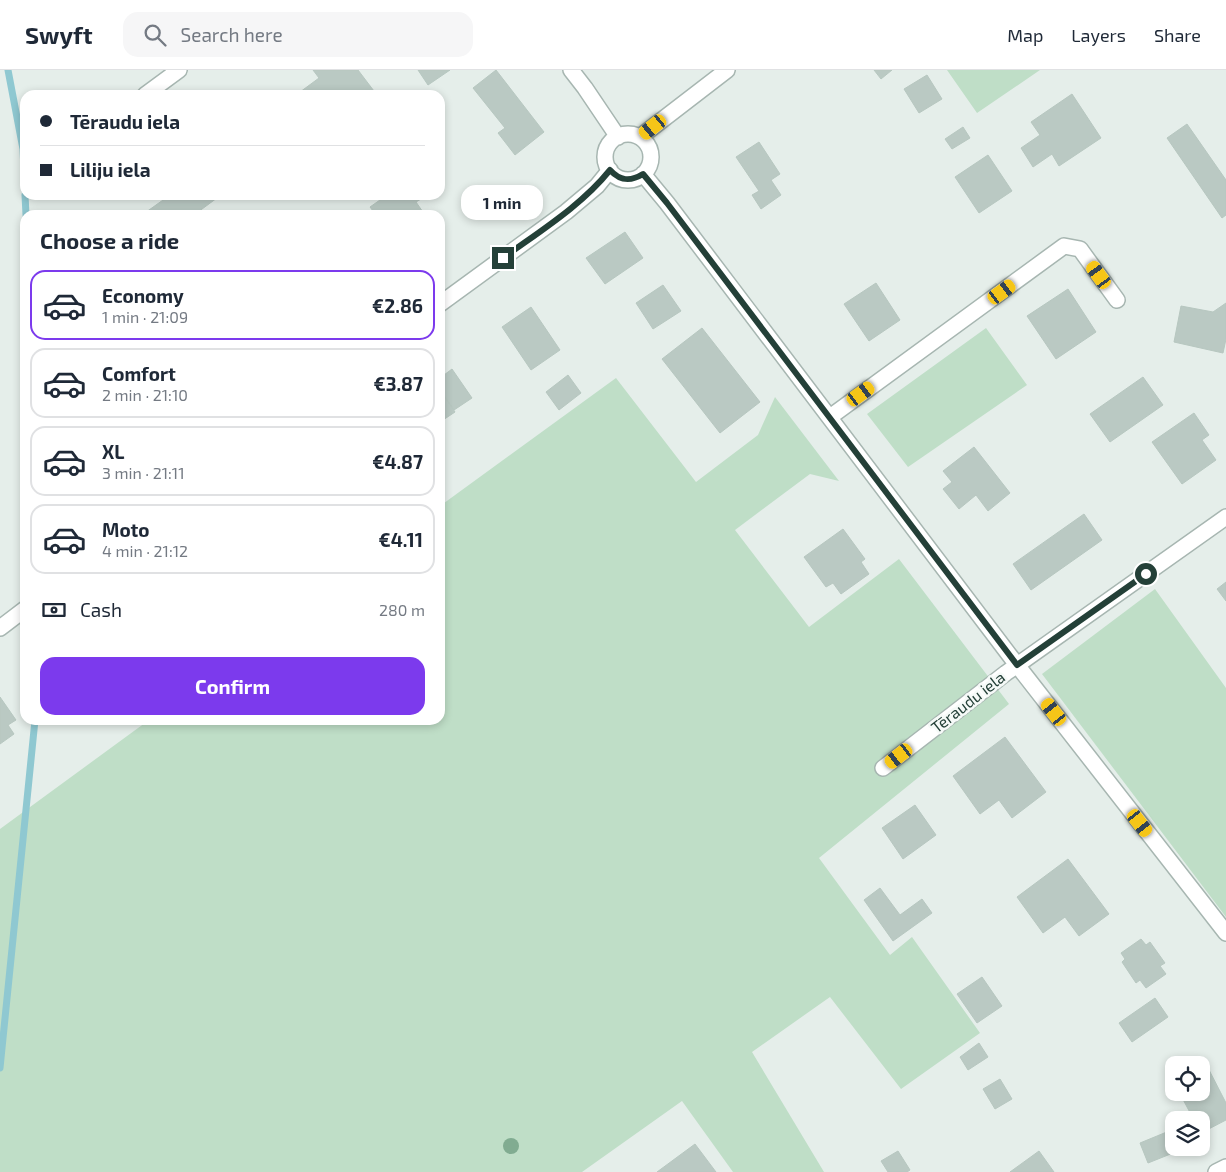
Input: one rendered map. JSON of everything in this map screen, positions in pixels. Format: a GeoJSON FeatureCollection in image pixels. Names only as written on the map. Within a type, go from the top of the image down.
{"type":"FeatureCollection","features":[{"type":"Feature","properties":{"kind":"street"},"geometry":{"type":"LineString","coordinates":[[152,90],[179,70]]}},
{"type":"Feature","properties":{"kind":"street"},"geometry":{"type":"LineString","coordinates":[[571,70],[618,137]]}},
{"type":"Feature","properties":{"kind":"street"},"geometry":{"type":"LineString","coordinates":[[640,137],[727,70]]}},
{"type":"Feature","properties":{"kind":"street"},"geometry":{"type":"LineString","coordinates":[[629,134],[640,137],[649,147],[651,154],[651,162],[648,169],[636,178],[622,179],[610,170],[606,163],[608,148],[618,137],[629,134]]}},
{"type":"Feature","properties":{"kind":"street"},"geometry":{"type":"LineString","coordinates":[[445,300],[566,212],[597,186],[610,170]]}},
{"type":"Feature","properties":{"kind":"street"},"geometry":{"type":"LineString","coordinates":[[643,174],[830,417],[1017,665],[1226,933]]}},
{"type":"Feature","properties":{"kind":"street"},"geometry":{"type":"LineString","coordinates":[[830,417],[1064,246],[1080,249],[1117,300]]}},
{"type":"Feature","properties":{"kind":"street","name":"Tēraudu iela"},"geometry":{"type":"LineString","coordinates":[[883,768],[1017,665],[1226,517]]}},
{"type":"Feature","properties":{"kind":"street"},"geometry":{"type":"LineString","coordinates":[[0,628],[20,614]]}},
{"type":"Feature","properties":{"kind":"street"},"geometry":{"type":"LineString","coordinates":[[1216,1172],[1226,1167]]}},
{"type":"Feature","properties":{"kind":"green space"},"geometry":{"type":"Polygon","coordinates":[[[947,70],[1040,70],[977,113],[947,70]]]}},
{"type":"Feature","properties":{"kind":"green space"},"geometry":{"type":"Polygon","coordinates":[[[986,328],[1027,385],[908,467],[867,414],[986,328]]]}},
{"type":"Feature","properties":{"kind":"green space"},"geometry":{"type":"Polygon","coordinates":[[[616,378],[696,482],[758,435],[775,397],[839,481],[810,474],[735,530],[809,627],[899,559],[1009,704],[819,858],[890,955],[912,937],[980,1033],[901,1089],[830,997],[752,1052],[824,1172],[733,1172],[682,1101],[582,1172],[0,1172],[0,829],[142,725],[445,725],[445,502],[616,378]]]}},
{"type":"Feature","properties":{"kind":"green space"},"geometry":{"type":"Polygon","coordinates":[[[1155,589],[1226,688],[1226,917],[1042,674],[1155,589]]]}},
{"type":"Feature","properties":{"kind":"building"},"geometry":{"type":"Polygon","coordinates":[[[313,70],[358,70],[373,90],[303,90],[319,78],[313,70]]]}},
{"type":"Feature","properties":{"kind":"building"},"geometry":{"type":"Polygon","coordinates":[[[418,70],[450,70],[428,85],[418,70]]]}},
{"type":"Feature","properties":{"kind":"building"},"geometry":{"type":"Polygon","coordinates":[[[496,70],[544,132],[515,155],[498,133],[505,128],[473,88],[496,70]]]}},
{"type":"Feature","properties":{"kind":"building"},"geometry":{"type":"Polygon","coordinates":[[[874,70],[892,70],[881,79],[874,70]]]}},
{"type":"Feature","properties":{"kind":"building"},"geometry":{"type":"Polygon","coordinates":[[[927,75],[942,99],[919,113],[904,89],[927,75]]]}},
{"type":"Feature","properties":{"kind":"building"},"geometry":{"type":"Polygon","coordinates":[[[1072,94],[1101,138],[1059,166],[1052,154],[1033,167],[1021,148],[1040,135],[1031,122],[1072,94]]]}},
{"type":"Feature","properties":{"kind":"building"},"geometry":{"type":"Polygon","coordinates":[[[1187,124],[1226,180],[1226,215],[1222,218],[1167,138],[1187,124]]]}},
{"type":"Feature","properties":{"kind":"building"},"geometry":{"type":"Polygon","coordinates":[[[963,127],[970,138],[952,149],[945,139],[963,127]]]}},
{"type":"Feature","properties":{"kind":"building"},"geometry":{"type":"Polygon","coordinates":[[[759,142],[780,174],[771,180],[781,195],[761,209],[752,195],[759,191],[736,157],[759,142]]]}},
{"type":"Feature","properties":{"kind":"building"},"geometry":{"type":"Polygon","coordinates":[[[988,155],[1012,191],[979,213],[955,177],[988,155]]]}},
{"type":"Feature","properties":{"kind":"building"},"geometry":{"type":"Polygon","coordinates":[[[163,200],[214,200],[201,210],[149,210],[163,200]]]}},
{"type":"Feature","properties":{"kind":"building"},"geometry":{"type":"Polygon","coordinates":[[[380,200],[419,200],[416,202],[422,210],[372,210],[370,207],[380,200]]]}},
{"type":"Feature","properties":{"kind":"building"},"geometry":{"type":"Polygon","coordinates":[[[625,232],[643,258],[605,284],[586,258],[625,232]]]}},
{"type":"Feature","properties":{"kind":"building"},"geometry":{"type":"Polygon","coordinates":[[[876,283],[900,320],[869,341],[844,304],[876,283]]]}},
{"type":"Feature","properties":{"kind":"building"},"geometry":{"type":"Polygon","coordinates":[[[663,285],[681,311],[653,329],[636,303],[663,285]]]}},
{"type":"Feature","properties":{"kind":"building"},"geometry":{"type":"Polygon","coordinates":[[[1068,289],[1096,332],[1056,359],[1027,316],[1068,289]]]}},
{"type":"Feature","properties":{"kind":"building"},"geometry":{"type":"Polygon","coordinates":[[[1226,303],[1226,339],[1223,353],[1174,342],[1181,306],[1213,312],[1226,303]]]}},
{"type":"Feature","properties":{"kind":"building"},"geometry":{"type":"Polygon","coordinates":[[[531,307],[560,350],[531,370],[502,327],[531,307]]]}},
{"type":"Feature","properties":{"kind":"building"},"geometry":{"type":"Polygon","coordinates":[[[702,328],[760,402],[720,433],[662,359],[702,328]]]}},
{"type":"Feature","properties":{"kind":"building"},"geometry":{"type":"Polygon","coordinates":[[[452,369],[472,398],[454,410],[445,397],[445,374],[452,369]]]}},
{"type":"Feature","properties":{"kind":"building"},"geometry":{"type":"Polygon","coordinates":[[[568,375],[581,393],[559,410],[546,392],[568,375]]]}},
{"type":"Feature","properties":{"kind":"building"},"geometry":{"type":"Polygon","coordinates":[[[1143,377],[1163,405],[1110,442],[1090,414],[1143,377]]]}},
{"type":"Feature","properties":{"kind":"building"},"geometry":{"type":"Polygon","coordinates":[[[445,397],[455,412],[445,419],[445,397]]]}},
{"type":"Feature","properties":{"kind":"building"},"geometry":{"type":"Polygon","coordinates":[[[1194,413],[1209,435],[1202,440],[1216,460],[1182,484],[1152,442],[1194,413]]]}},
{"type":"Feature","properties":{"kind":"building"},"geometry":{"type":"Polygon","coordinates":[[[974,447],[1010,493],[988,511],[976,495],[959,509],[943,489],[952,482],[943,471],[974,447]]]}},
{"type":"Feature","properties":{"kind":"building"},"geometry":{"type":"Polygon","coordinates":[[[1084,514],[1102,540],[1031,590],[1013,564],[1084,514]]]}},
{"type":"Feature","properties":{"kind":"building"},"geometry":{"type":"Polygon","coordinates":[[[843,529],[865,559],[861,562],[869,574],[841,594],[833,583],[826,587],[804,557],[843,529]]]}},
{"type":"Feature","properties":{"kind":"building"},"geometry":{"type":"Polygon","coordinates":[[[1226,582],[1226,601],[1217,589],[1226,582]]]}},
{"type":"Feature","properties":{"kind":"building"},"geometry":{"type":"Polygon","coordinates":[[[0,697],[16,720],[8,725],[14,734],[0,744],[0,697]]]}},
{"type":"Feature","properties":{"kind":"building"},"geometry":{"type":"Polygon","coordinates":[[[1005,737],[1046,792],[1012,818],[999,800],[980,814],[953,776],[1005,737]]]}},
{"type":"Feature","properties":{"kind":"building"},"geometry":{"type":"Polygon","coordinates":[[[915,805],[936,835],[903,859],[882,828],[915,805]]]}},
{"type":"Feature","properties":{"kind":"building"},"geometry":{"type":"Polygon","coordinates":[[[1068,859],[1109,914],[1079,936],[1065,917],[1043,933],[1017,897],[1068,859]]]}},
{"type":"Feature","properties":{"kind":"building"},"geometry":{"type":"Polygon","coordinates":[[[880,888],[900,915],[922,899],[932,913],[893,941],[864,900],[880,888]]]}},
{"type":"Feature","properties":{"kind":"building"},"geometry":{"type":"Polygon","coordinates":[[[1141,939],[1146,945],[1150,942],[1165,963],[1160,966],[1166,974],[1146,988],[1140,980],[1136,983],[1122,962],[1125,959],[1121,953],[1141,939]]]}},
{"type":"Feature","properties":{"kind":"building"},"geometry":{"type":"Polygon","coordinates":[[[982,977],[1002,1006],[977,1023],[957,994],[982,977]]]}},
{"type":"Feature","properties":{"kind":"building"},"geometry":{"type":"Polygon","coordinates":[[[1155,998],[1168,1017],[1132,1042],[1119,1023],[1155,998]]]}},
{"type":"Feature","properties":{"kind":"building"},"geometry":{"type":"Polygon","coordinates":[[[979,1043],[988,1057],[968,1070],[960,1057],[979,1043]]]}},
{"type":"Feature","properties":{"kind":"building"},"geometry":{"type":"Polygon","coordinates":[[[1210,1072],[1226,1103],[1226,1120],[1210,1128],[1210,1111],[1189,1111],[1184,1101],[1210,1101],[1210,1072]]]}},
{"type":"Feature","properties":{"kind":"building"},"geometry":{"type":"Polygon","coordinates":[[[1000,1079],[1012,1099],[995,1109],[983,1089],[1000,1079]]]}},
{"type":"Feature","properties":{"kind":"building"},"geometry":{"type":"Polygon","coordinates":[[[1165,1133],[1166,1156],[1148,1163],[1140,1143],[1165,1133]]]}},
{"type":"Feature","properties":{"kind":"building"},"geometry":{"type":"Polygon","coordinates":[[[695,1144],[716,1172],[657,1172],[695,1144]]]}},
{"type":"Feature","properties":{"kind":"building"},"geometry":{"type":"Polygon","coordinates":[[[898,1151],[910,1170],[907,1172],[888,1172],[881,1161],[898,1151]]]}},
{"type":"Feature","properties":{"kind":"building"},"geometry":{"type":"Polygon","coordinates":[[[1039,1151],[1054,1172],[1010,1172],[1039,1151]]]}},
{"type":"Feature","properties":{"kind":"waterway"},"geometry":{"type":"LineString","coordinates":[[8,70],[20,133]]}},
{"type":"Feature","properties":{"kind":"waterway"},"geometry":{"type":"LineString","coordinates":[[25,200],[26,210]]}},
{"type":"Feature","properties":{"kind":"waterway"},"geometry":{"type":"LineString","coordinates":[[0,1068],[34,725]]}},
{"type":"Feature","properties":{"kind":"route"},"geometry":{"type":"LineString","coordinates":[[503,258],[566,212],[597,186],[610,170],[622,179],[629,180],[643,174],[667,203],[1017,665],[1146,574]]}}]}
